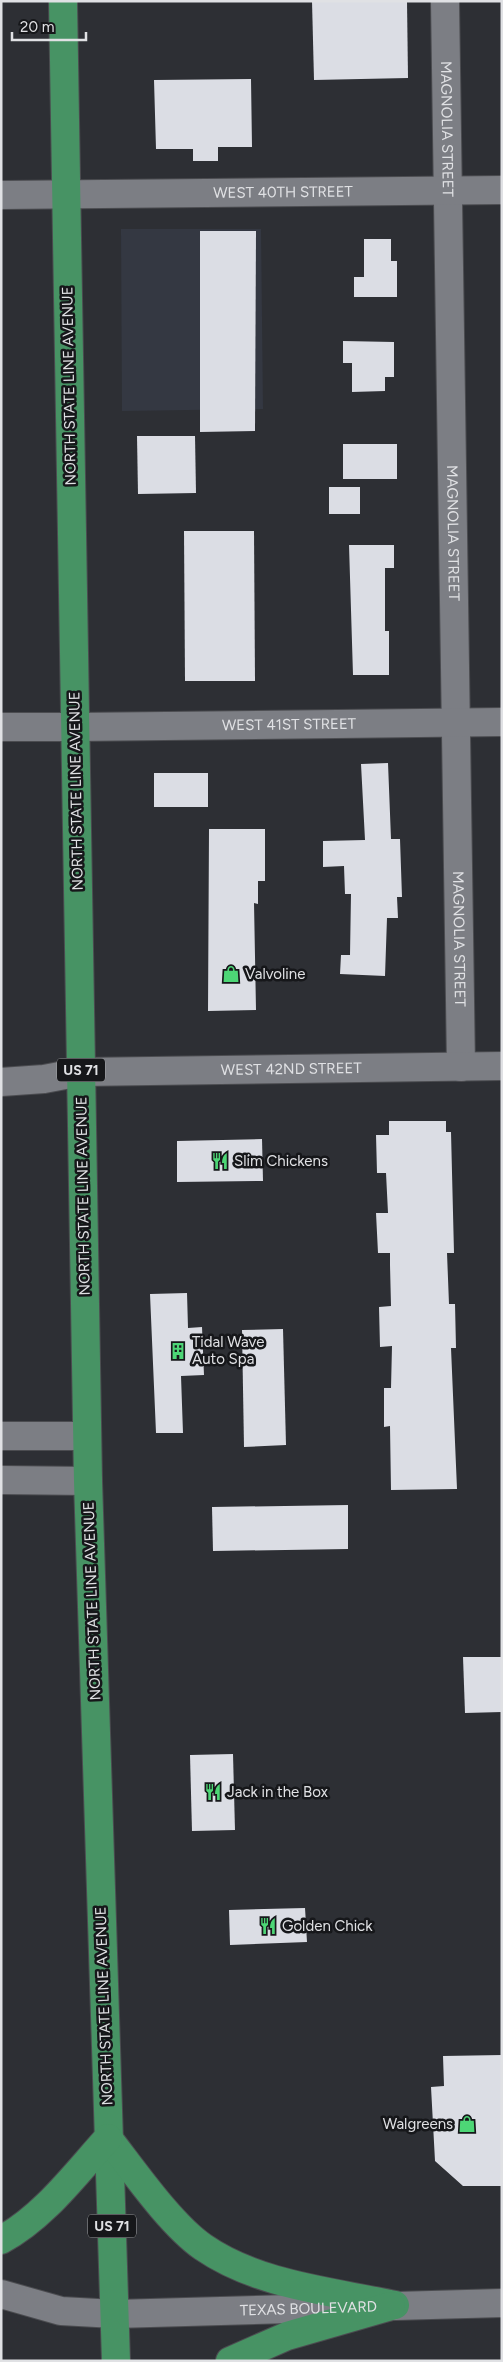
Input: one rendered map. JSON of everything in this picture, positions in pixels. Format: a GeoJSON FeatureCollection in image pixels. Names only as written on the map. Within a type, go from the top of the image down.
{"type":"FeatureCollection","features":[{"type":"Feature","properties":{"kind":"main road","name":"NORTH STATE LINE AVENUE"},"geometry":{"type":"LineString","coordinates":[[63,1],[88,1481],[116,2361]]}},
{"type":"Feature","properties":{"kind":"main road"},"geometry":{"type":"LineString","coordinates":[[1,2240],[15,2232],[54,2197],[108,2138],[169,2215],[202,2246],[255,2273],[289,2283],[395,2304]]}},
{"type":"Feature","properties":{"kind":"main road"},"geometry":{"type":"LineString","coordinates":[[230,2361],[287,2336],[395,2304]]}},
{"type":"Feature","properties":{"kind":"street","name":"MAGNOLIA STREET"},"geometry":{"type":"LineString","coordinates":[[445,1],[460,1067]]}},
{"type":"Feature","properties":{"kind":"street","name":"WEST 40TH STREET"},"geometry":{"type":"LineString","coordinates":[[1,195],[66,196],[502,190]]}},
{"type":"Feature","properties":{"kind":"street","name":"WEST 41ST STREET"},"geometry":{"type":"LineString","coordinates":[[1,727],[502,722]]}},
{"type":"Feature","properties":{"kind":"street","name":"WEST 42ND STREET"},"geometry":{"type":"LineString","coordinates":[[1,1082],[81,1072],[502,1066]]}},
{"type":"Feature","properties":{"kind":"street"},"geometry":{"type":"LineString","coordinates":[[1,1436],[87,1436]]}},
{"type":"Feature","properties":{"kind":"street"},"geometry":{"type":"LineString","coordinates":[[1,1480],[88,1481]]}},
{"type":"Feature","properties":{"kind":"street","name":"TEXAS BOULEVARD"},"geometry":{"type":"LineString","coordinates":[[1,2294],[61,2311],[116,2314],[395,2304],[502,2303]]}},
{"type":"Feature","properties":{"kind":"shaded area"},"geometry":{"type":"Polygon","coordinates":[[[121,229],[261,229],[263,409],[122,411],[121,229]]]}},
{"type":"Feature","properties":{"kind":"building"},"geometry":{"type":"Polygon","coordinates":[[[312,1],[407,1],[408,78],[314,80],[312,1]]]}},
{"type":"Feature","properties":{"kind":"building"},"geometry":{"type":"Polygon","coordinates":[[[251,79],[252,147],[218,147],[218,161],[193,161],[193,149],[156,149],[154,80],[251,79]]]}},
{"type":"Feature","properties":{"kind":"building"},"geometry":{"type":"Polygon","coordinates":[[[200,231],[256,231],[255,431],[200,432],[200,231]]]}},
{"type":"Feature","properties":{"kind":"building"},"geometry":{"type":"Polygon","coordinates":[[[364,239],[391,239],[391,261],[397,261],[397,297],[354,297],[354,277],[364,277],[364,239]]]}},
{"type":"Feature","properties":{"kind":"building"},"geometry":{"type":"Polygon","coordinates":[[[343,341],[394,342],[394,377],[385,377],[385,391],[352,392],[352,363],[343,363],[343,341]]]}},
{"type":"Feature","properties":{"kind":"building"},"geometry":{"type":"Polygon","coordinates":[[[137,436],[195,436],[196,493],[138,494],[137,436]]]}},
{"type":"Feature","properties":{"kind":"building"},"geometry":{"type":"Polygon","coordinates":[[[343,444],[397,444],[397,479],[343,479],[343,444]]]}},
{"type":"Feature","properties":{"kind":"building"},"geometry":{"type":"Polygon","coordinates":[[[329,487],[360,487],[360,514],[329,514],[329,487]]]}},
{"type":"Feature","properties":{"kind":"building"},"geometry":{"type":"Polygon","coordinates":[[[184,531],[254,531],[255,681],[185,681],[184,531]]]}},
{"type":"Feature","properties":{"kind":"building"},"geometry":{"type":"Polygon","coordinates":[[[349,545],[394,545],[394,568],[385,568],[385,631],[389,631],[389,675],[353,675],[349,545]]]}},
{"type":"Feature","properties":{"kind":"building"},"geometry":{"type":"Polygon","coordinates":[[[388,763],[391,839],[400,839],[402,897],[397,897],[398,918],[387,918],[385,976],[340,974],[341,955],[350,955],[351,894],[345,894],[344,866],[323,867],[323,841],[365,840],[361,764],[388,763]]]}},
{"type":"Feature","properties":{"kind":"building"},"geometry":{"type":"Polygon","coordinates":[[[154,773],[208,773],[208,807],[154,807],[154,773]]]}},
{"type":"Feature","properties":{"kind":"building"},"geometry":{"type":"Polygon","coordinates":[[[209,829],[265,829],[265,881],[258,881],[258,904],[254,903],[256,1010],[208,1011],[209,829]]]}},
{"type":"Feature","properties":{"kind":"building"},"geometry":{"type":"Polygon","coordinates":[[[389,1121],[446,1121],[446,1132],[451,1132],[454,1253],[447,1253],[449,1304],[455,1304],[456,1348],[451,1348],[457,1489],[391,1490],[390,1426],[384,1427],[384,1388],[391,1388],[392,1346],[380,1347],[379,1307],[391,1306],[390,1253],[378,1253],[376,1213],[388,1213],[386,1173],[377,1173],[376,1135],[389,1135],[389,1121]]]}},
{"type":"Feature","properties":{"kind":"building","name":"Slim Chickens"},"geometry":{"type":"Polygon","coordinates":[[[262,1139],[263,1181],[177,1182],[177,1141],[262,1139]]]}},
{"type":"Feature","properties":{"kind":"building","name":"Tidal Wave Auto Spa"},"geometry":{"type":"Polygon","coordinates":[[[187,1293],[188,1328],[202,1327],[204,1375],[181,1376],[183,1433],[156,1433],[150,1294],[187,1293]]]}},
{"type":"Feature","properties":{"kind":"building"},"geometry":{"type":"Polygon","coordinates":[[[283,1329],[286,1445],[244,1447],[242,1330],[283,1329]]]}},
{"type":"Feature","properties":{"kind":"building"},"geometry":{"type":"Polygon","coordinates":[[[348,1505],[348,1549],[213,1551],[212,1507],[348,1505]]]}},
{"type":"Feature","properties":{"kind":"building"},"geometry":{"type":"Polygon","coordinates":[[[463,1657],[502,1657],[502,1712],[465,1713],[463,1657]]]}},
{"type":"Feature","properties":{"kind":"building","name":"Jack in the Box"},"geometry":{"type":"Polygon","coordinates":[[[233,1754],[235,1830],[192,1831],[190,1755],[233,1754]]]}},
{"type":"Feature","properties":{"kind":"building","name":"Golden Chick"},"geometry":{"type":"Polygon","coordinates":[[[305,1908],[307,1942],[230,1945],[229,1910],[305,1908]]]}},
{"type":"Feature","properties":{"kind":"building","name":"Walgreens"},"geometry":{"type":"Polygon","coordinates":[[[502,2055],[502,2186],[463,2186],[435,2161],[431,2087],[444,2086],[443,2056],[502,2055]]]}},
{"type":"Feature","properties":{"kind":"place","name":"Valvoline"},"geometry":{"type":"Point","coordinates":[231,974]}},
{"type":"Feature","properties":{"kind":"place","name":"Slim Chickens"},"geometry":{"type":"Point","coordinates":[220,1161]}},
{"type":"Feature","properties":{"kind":"place","name":"Tidal Wave Auto Spa"},"geometry":{"type":"Point","coordinates":[178,1351]}},
{"type":"Feature","properties":{"kind":"place","name":"Jack in the Box"},"geometry":{"type":"Point","coordinates":[213,1792]}},
{"type":"Feature","properties":{"kind":"place","name":"Golden Chick"},"geometry":{"type":"Point","coordinates":[268,1926]}},
{"type":"Feature","properties":{"kind":"place","name":"Walgreens"},"geometry":{"type":"Point","coordinates":[467,2124]}}]}
